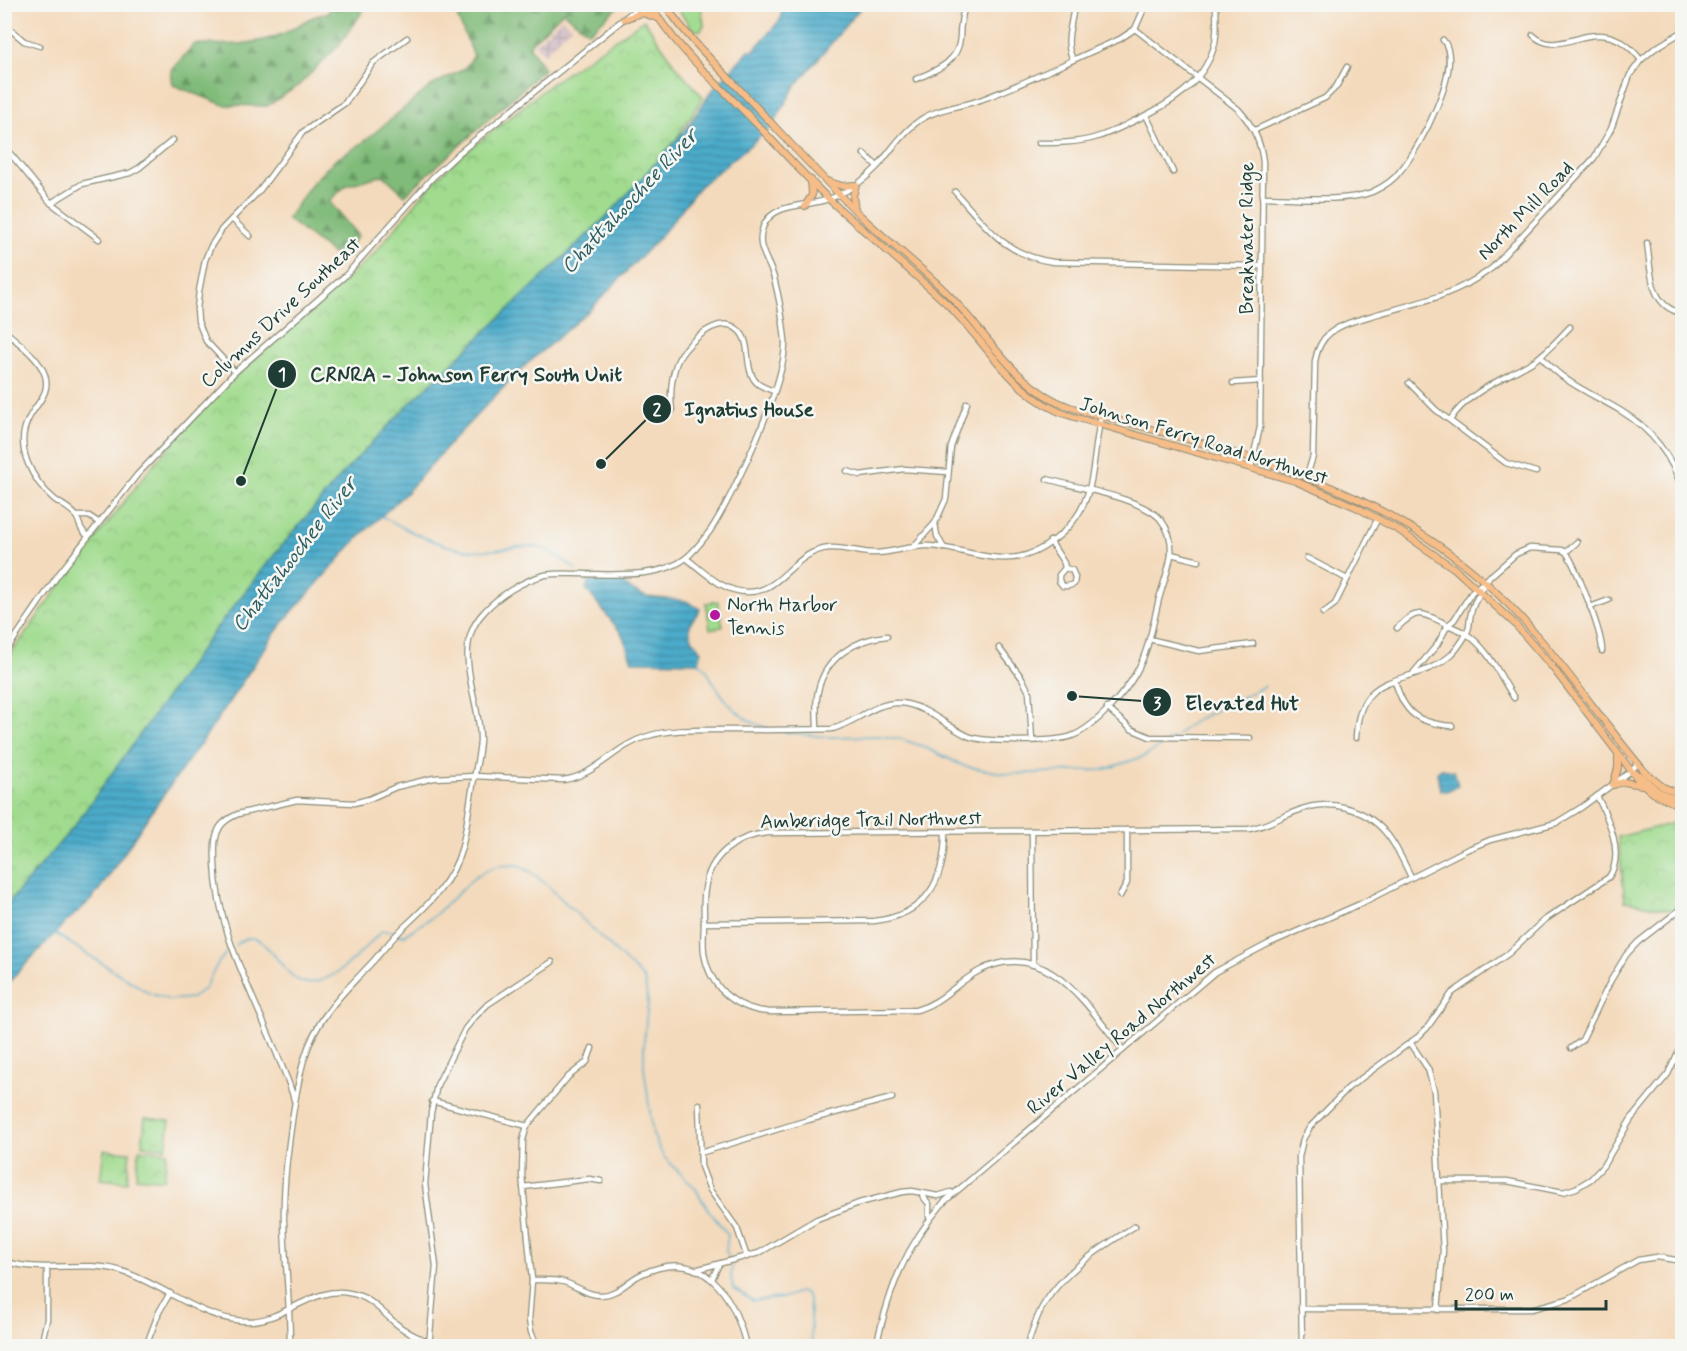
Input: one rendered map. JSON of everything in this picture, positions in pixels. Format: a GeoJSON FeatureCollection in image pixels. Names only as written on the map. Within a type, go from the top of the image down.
{"type":"FeatureCollection","features":[{"type":"Feature","properties":{"kind":"main road","name":"Johnson Ferry Road Northwest"},"geometry":{"type":"LineString","coordinates":[[650,4],[675,40],[708,75],[830,200],[947,304],[1030,395],[1056,411],[1251,467],[1322,491],[1378,518],[1431,552],[1479,589],[1514,622],[1544,657],[1630,771],[1644,786],[1670,803],[1683,807]]}},
{"type":"Feature","properties":{"kind":"main road","name":"Johnson Ferry Road Northwest"},"geometry":{"type":"LineString","coordinates":[[664,4],[682,29],[840,195],[950,295],[1034,388],[1058,402],[1101,416],[1253,458],[1307,476],[1361,499],[1400,521],[1438,545],[1485,582],[1543,642],[1638,764],[1658,783],[1683,795]]}},
{"type":"Feature","properties":{"kind":"main road"},"geometry":{"type":"LineString","coordinates":[[624,20],[642,13],[659,19]]}},
{"type":"Feature","properties":{"kind":"main road"},"geometry":{"type":"LineString","coordinates":[[805,206],[812,195],[810,179]]}},
{"type":"Feature","properties":{"kind":"main road"},"geometry":{"type":"LineString","coordinates":[[827,181],[843,186],[855,185],[852,196],[856,210]]}},
{"type":"Feature","properties":{"kind":"main road"},"geometry":{"type":"LineString","coordinates":[[1617,754],[1618,768],[1613,785],[1629,782],[1644,786]]}},
{"type":"Feature","properties":{"kind":"main road"},"geometry":{"type":"LineString","coordinates":[[1630,771],[1639,775],[1659,792],[1683,802]]}},
{"type":"Feature","properties":{"kind":"street","name":"Columns Drive Southeast"},"geometry":{"type":"LineString","coordinates":[[4,654],[87,535],[136,475],[235,372],[346,275],[432,178],[459,153],[642,4]]}},
{"type":"Feature","properties":{"kind":"street"},"geometry":{"type":"LineString","coordinates":[[916,79],[940,69],[956,53],[960,40],[961,18],[966,4]]}},
{"type":"Feature","properties":{"kind":"street"},"geometry":{"type":"LineString","coordinates":[[1073,59],[1068,44],[1074,4]]}},
{"type":"Feature","properties":{"kind":"street"},"geometry":{"type":"LineString","coordinates":[[290,1347],[284,1218],[287,1154],[305,1051],[312,1033],[330,1008],[395,936],[435,897],[452,874],[463,844],[479,751],[480,728],[468,677],[467,657],[472,631],[484,611],[526,583],[543,576],[646,572],[667,567],[686,558],[710,530],[734,486],[755,441],[783,362],[784,334],[774,279],[762,251],[762,231],[767,220],[776,212],[830,200],[840,195],[877,166],[902,135],[919,120],[949,107],[982,99],[1120,39],[1135,29],[1146,4]]}},
{"type":"Feature","properties":{"kind":"street"},"geometry":{"type":"LineString","coordinates":[[1039,143],[1072,142],[1093,138],[1176,99],[1208,62],[1215,44],[1216,5]]}},
{"type":"Feature","properties":{"kind":"street"},"geometry":{"type":"LineString","coordinates":[[4,24],[24,41],[40,46]]}},
{"type":"Feature","properties":{"kind":"street","name":"Breakwater Ridge"},"geometry":{"type":"LineString","coordinates":[[1135,29],[1238,109],[1255,130],[1262,156],[1260,427],[1251,467]]}},
{"type":"Feature","properties":{"kind":"street","name":"North Mill Road"},"geometry":{"type":"LineString","coordinates":[[1307,476],[1313,456],[1315,361],[1323,340],[1333,331],[1351,323],[1456,290],[1475,281],[1492,268],[1594,158],[1611,129],[1630,75],[1641,60],[1654,49],[1683,33]]}},
{"type":"Feature","properties":{"kind":"street"},"geometry":{"type":"LineString","coordinates":[[1533,34],[1542,41],[1551,43],[1568,42],[1593,35],[1609,36],[1627,44],[1641,60]]}},
{"type":"Feature","properties":{"kind":"street"},"geometry":{"type":"LineString","coordinates":[[235,372],[206,341],[199,326],[197,309],[207,254],[218,234],[260,190],[303,132],[345,103],[373,63],[407,38]]}},
{"type":"Feature","properties":{"kind":"street"},"geometry":{"type":"LineString","coordinates":[[1262,196],[1353,197],[1374,191],[1393,179],[1408,161],[1441,98],[1450,55],[1443,40]]}},
{"type":"Feature","properties":{"kind":"street"},"geometry":{"type":"LineString","coordinates":[[1255,130],[1325,98],[1336,87],[1347,67]]}},
{"type":"Feature","properties":{"kind":"street"},"geometry":{"type":"LineString","coordinates":[[1146,115],[1173,172]]}},
{"type":"Feature","properties":{"kind":"street"},"geometry":{"type":"LineString","coordinates":[[51,203],[82,184],[130,173],[140,168],[173,140]]}},
{"type":"Feature","properties":{"kind":"street"},"geometry":{"type":"LineString","coordinates":[[4,146],[51,203],[99,239]]}},
{"type":"Feature","properties":{"kind":"street"},"geometry":{"type":"LineString","coordinates":[[864,154],[877,166]]}},
{"type":"Feature","properties":{"kind":"street"},"geometry":{"type":"LineString","coordinates":[[955,192],[1004,243],[1020,254],[1036,260],[1260,266]]}},
{"type":"Feature","properties":{"kind":"street"},"geometry":{"type":"LineString","coordinates":[[232,219],[250,236]]}},
{"type":"Feature","properties":{"kind":"street"},"geometry":{"type":"LineString","coordinates":[[1647,243],[1656,294],[1669,309],[1683,313]]}},
{"type":"Feature","properties":{"kind":"street"},"geometry":{"type":"LineString","coordinates":[[672,411],[670,394],[676,364],[680,356],[708,329],[718,324],[731,326],[742,335],[746,341],[753,378],[760,385],[774,391]]}},
{"type":"Feature","properties":{"kind":"street"},"geometry":{"type":"LineString","coordinates":[[1450,420],[1460,406],[1471,397],[1541,356],[1570,327]]}},
{"type":"Feature","properties":{"kind":"street"},"geometry":{"type":"LineString","coordinates":[[4,330],[38,362],[46,378],[44,397],[28,418],[25,428],[24,447],[30,469],[44,489],[76,516],[80,528],[87,535]]}},
{"type":"Feature","properties":{"kind":"street"},"geometry":{"type":"LineString","coordinates":[[1541,356],[1563,379],[1618,409],[1645,428],[1667,455],[1683,490]]}},
{"type":"Feature","properties":{"kind":"street"},"geometry":{"type":"LineString","coordinates":[[1233,383],[1261,381]]}},
{"type":"Feature","properties":{"kind":"street"},"geometry":{"type":"LineString","coordinates":[[1409,383],[1427,402],[1506,463],[1536,472]]}},
{"type":"Feature","properties":{"kind":"street"},"geometry":{"type":"LineString","coordinates":[[915,546],[935,524],[946,499],[951,447],[967,403]]}},
{"type":"Feature","properties":{"kind":"street"},"geometry":{"type":"LineString","coordinates":[[686,558],[724,586],[737,591],[749,592],[771,585],[799,559],[818,550],[836,548],[877,553],[915,546],[944,548],[981,557],[1005,559],[1031,553],[1065,531],[1075,519],[1090,491],[1101,416]]}},
{"type":"Feature","properties":{"kind":"street"},"geometry":{"type":"LineString","coordinates":[[847,471],[860,475],[904,469],[948,472]]}},
{"type":"Feature","properties":{"kind":"street"},"geometry":{"type":"LineString","coordinates":[[294,1106],[294,1099],[280,1061],[224,927],[215,884],[214,845],[220,827],[230,818],[287,801],[308,799],[354,803],[416,781],[474,776],[563,780],[589,772],[629,743],[648,736],[667,732],[817,729],[844,726],[885,704],[899,703],[922,710],[973,738],[1032,740],[1058,739],[1075,735],[1090,725],[1107,708],[1136,673],[1144,657],[1171,554],[1168,531],[1162,520],[1153,512],[1141,505],[1047,479]]}},
{"type":"Feature","properties":{"kind":"street"},"geometry":{"type":"LineString","coordinates":[[76,516],[89,516],[98,522]]}},
{"type":"Feature","properties":{"kind":"street"},"geometry":{"type":"LineString","coordinates":[[1323,613],[1335,604],[1378,518]]}},
{"type":"Feature","properties":{"kind":"street"},"geometry":{"type":"LineString","coordinates":[[935,524],[937,536],[944,548]]}},
{"type":"Feature","properties":{"kind":"street"},"geometry":{"type":"LineString","coordinates":[[1050,541],[1064,562],[1065,568]]}},
{"type":"Feature","properties":{"kind":"street"},"geometry":{"type":"LineString","coordinates":[[1566,552],[1577,542]]}},
{"type":"Feature","properties":{"kind":"street"},"geometry":{"type":"LineString","coordinates":[[1412,674],[1437,645],[1448,625],[1490,576],[1524,550],[1538,548],[1566,552],[1590,608],[1602,651]]}},
{"type":"Feature","properties":{"kind":"street"},"geometry":{"type":"LineString","coordinates":[[1171,554],[1199,561]]}},
{"type":"Feature","properties":{"kind":"street"},"geometry":{"type":"LineString","coordinates":[[1307,558],[1347,579]]}},
{"type":"Feature","properties":{"kind":"street"},"geometry":{"type":"LineString","coordinates":[[1356,738],[1358,716],[1371,693],[1381,686],[1433,666],[1452,654],[1469,629],[1479,589]]}},
{"type":"Feature","properties":{"kind":"street"},"geometry":{"type":"LineString","coordinates":[[1590,608],[1609,600]]}},
{"type":"Feature","properties":{"kind":"street"},"geometry":{"type":"LineString","coordinates":[[1397,628],[1410,616],[1419,613],[1465,633],[1481,647],[1514,698]]}},
{"type":"Feature","properties":{"kind":"street"},"geometry":{"type":"LineString","coordinates":[[817,729],[818,691],[828,667],[852,646],[887,636]]}},
{"type":"Feature","properties":{"kind":"street"},"geometry":{"type":"LineString","coordinates":[[1149,639],[1199,651],[1253,644]]}},
{"type":"Feature","properties":{"kind":"street"},"geometry":{"type":"LineString","coordinates":[[999,648],[1022,678],[1029,692],[1032,740]]}},
{"type":"Feature","properties":{"kind":"street"},"geometry":{"type":"LineString","coordinates":[[1395,681],[1398,693],[1416,718],[1452,726]]}},
{"type":"Feature","properties":{"kind":"street"},"geometry":{"type":"LineString","coordinates":[[1107,708],[1131,729],[1150,737],[1250,738]]}},
{"type":"Feature","properties":{"kind":"street","name":"River Valley Road Northwest"},"geometry":{"type":"LineString","coordinates":[[876,1347],[892,1287],[905,1258],[929,1219],[954,1192],[1215,972],[1268,944],[1360,904],[1466,849],[1490,840],[1556,823],[1613,785],[1638,764]]}},
{"type":"Feature","properties":{"kind":"street"},"geometry":{"type":"LineString","coordinates":[[1302,1347],[1299,1157],[1303,1139],[1310,1127],[1348,1088],[1427,1028],[1452,993],[1508,954],[1543,921],[1609,877],[1616,862],[1613,840],[1608,818],[1597,796]]}},
{"type":"Feature","properties":{"kind":"street","name":"Amberidge Trail Northwest"},"geometry":{"type":"LineString","coordinates":[[1123,1050],[1067,982],[1050,971],[1033,965],[1009,963],[987,968],[971,976],[938,1002],[916,1010],[761,1011],[747,1008],[734,1001],[715,982],[704,957],[704,891],[710,870],[726,850],[746,837],[768,833],[1249,829],[1270,824],[1307,808],[1324,805],[1342,806],[1363,814],[1381,827],[1412,877]]}},
{"type":"Feature","properties":{"kind":"street"},"geometry":{"type":"LineString","coordinates":[[1032,831],[1033,965]]}},
{"type":"Feature","properties":{"kind":"street"},"geometry":{"type":"LineString","coordinates":[[1120,896],[1127,883],[1126,831]]}},
{"type":"Feature","properties":{"kind":"street"},"geometry":{"type":"LineString","coordinates":[[704,923],[874,921],[898,916],[918,905],[936,883],[944,860],[945,832]]}},
{"type":"Feature","properties":{"kind":"street"},"geometry":{"type":"LineString","coordinates":[[1571,1048],[1582,1040],[1611,980],[1626,955],[1638,942],[1683,908]]}},
{"type":"Feature","properties":{"kind":"street"},"geometry":{"type":"LineString","coordinates":[[4,1261],[29,1268],[115,1269],[131,1274],[210,1313],[236,1320],[268,1319],[322,1295],[333,1292],[351,1293],[366,1298],[404,1330],[429,1344],[436,1266],[425,1184],[432,1101],[437,1084],[474,1017],[488,1004],[552,962]]}},
{"type":"Feature","properties":{"kind":"street"},"geometry":{"type":"LineString","coordinates":[[1410,1042],[1428,1069],[1433,1084],[1443,1251],[1438,1310]]}},
{"type":"Feature","properties":{"kind":"street"},"geometry":{"type":"LineString","coordinates":[[1439,1181],[1507,1181],[1563,1192],[1576,1188],[1592,1179],[1603,1166],[1631,1119],[1668,1074],[1683,1044]]}},
{"type":"Feature","properties":{"kind":"street"},"geometry":{"type":"LineString","coordinates":[[537,1347],[531,1332],[530,1320],[532,1280],[521,1155],[527,1126],[568,1077],[587,1062],[592,1048]]}},
{"type":"Feature","properties":{"kind":"street"},"geometry":{"type":"LineString","coordinates":[[700,1153],[808,1119],[892,1098]]}},
{"type":"Feature","properties":{"kind":"street"},"geometry":{"type":"LineString","coordinates":[[432,1101],[527,1126]]}},
{"type":"Feature","properties":{"kind":"street"},"geometry":{"type":"LineString","coordinates":[[699,1104],[701,1166],[710,1190],[737,1228],[744,1242],[747,1257]]}},
{"type":"Feature","properties":{"kind":"street"},"geometry":{"type":"LineString","coordinates":[[523,1187],[589,1179],[601,1181]]}},
{"type":"Feature","properties":{"kind":"street"},"geometry":{"type":"LineString","coordinates":[[695,1270],[747,1257],[842,1208],[902,1192],[938,1196],[954,1192]]}},
{"type":"Feature","properties":{"kind":"street"},"geometry":{"type":"LineString","coordinates":[[920,1193],[929,1204],[929,1219]]}},
{"type":"Feature","properties":{"kind":"street"},"geometry":{"type":"LineString","coordinates":[[1026,1347],[1043,1306],[1066,1276],[1135,1226]]}},
{"type":"Feature","properties":{"kind":"street"},"geometry":{"type":"LineString","coordinates":[[1301,1310],[1522,1310],[1568,1299],[1638,1260],[1657,1257],[1683,1261]]}},
{"type":"Feature","properties":{"kind":"street"},"geometry":{"type":"LineString","coordinates":[[712,1279],[719,1264]]}},
{"type":"Feature","properties":{"kind":"street"},"geometry":{"type":"LineString","coordinates":[[532,1280],[561,1281],[588,1293],[604,1295],[622,1289],[639,1275],[655,1269],[675,1266],[695,1270],[712,1279],[727,1296],[736,1313],[746,1347]]}},
{"type":"Feature","properties":{"kind":"street"},"geometry":{"type":"LineString","coordinates":[[40,1347],[47,1319],[46,1268]]}},
{"type":"Feature","properties":{"kind":"street"},"geometry":{"type":"LineString","coordinates":[[146,1347],[155,1320],[170,1293]]}},
{"type":"Feature","properties":{"kind":"shaded area"},"geometry":{"type":"Polygon","coordinates":[[[562,18],[571,27],[544,54],[535,44],[562,18]]]}},
{"type":"Feature","properties":{"kind":"green space"},"geometry":{"type":"Polygon","coordinates":[[[332,5],[367,5],[340,44],[298,86],[267,106],[224,105],[173,85],[171,70],[195,44],[238,44],[269,39],[314,16],[327,14],[332,5]]]}},
{"type":"Feature","properties":{"kind":"green space"},"geometry":{"type":"Polygon","coordinates":[[[441,5],[620,5],[589,32],[563,12],[529,45],[544,69],[405,195],[383,175],[347,185],[329,201],[358,236],[340,259],[287,219],[313,182],[335,160],[361,144],[431,86],[464,69],[474,56],[456,14],[441,5]]]}},
{"type":"Feature","properties":{"kind":"green space"},"geometry":{"type":"Polygon","coordinates":[[[675,5],[701,5],[704,25],[701,30],[694,31],[675,5]]]}},
{"type":"Feature","properties":{"kind":"green space"},"geometry":{"type":"Polygon","coordinates":[[[644,20],[676,66],[703,97],[660,165],[5,921],[5,662],[69,573],[152,466],[219,391],[373,255],[428,188],[454,162],[552,83],[644,20]]]}},
{"type":"Feature","properties":{"kind":"green space","name":"North Harbor Tennis"},"geometry":{"type":"Polygon","coordinates":[[[718,601],[723,627],[710,629],[706,603],[718,601]]]}},
{"type":"Feature","properties":{"kind":"green space"},"geometry":{"type":"Polygon","coordinates":[[[1682,821],[1682,900],[1672,910],[1625,901],[1618,837],[1682,821]]]}},
{"type":"Feature","properties":{"kind":"green space"},"geometry":{"type":"Polygon","coordinates":[[[145,1118],[170,1121],[166,1148],[142,1145],[145,1118]]]}},
{"type":"Feature","properties":{"kind":"green space"},"geometry":{"type":"Polygon","coordinates":[[[139,1149],[167,1152],[164,1180],[136,1177],[139,1149]]]}},
{"type":"Feature","properties":{"kind":"green space"},"geometry":{"type":"Polygon","coordinates":[[[104,1150],[130,1152],[127,1182],[100,1179],[104,1150]]]}},
{"type":"Feature","properties":{"kind":"water","name":"Chattahoochee River"},"geometry":{"type":"Polygon","coordinates":[[[788,5],[863,5],[794,88],[772,127],[699,187],[664,232],[590,310],[527,364],[496,395],[407,492],[358,538],[292,612],[275,633],[92,899],[62,926],[5,986],[5,907],[74,826],[211,635],[273,556],[345,471],[407,406],[609,214],[686,129],[711,92],[749,50],[752,52],[781,19],[781,13],[788,5]]]}},
{"type":"Feature","properties":{"kind":"water"},"geometry":{"type":"Polygon","coordinates":[[[619,580],[635,592],[647,597],[686,601],[700,609],[690,626],[692,638],[702,651],[698,662],[632,661],[622,634],[586,589],[589,581],[619,580]]]}},
{"type":"Feature","properties":{"kind":"water"},"geometry":{"type":"Polygon","coordinates":[[[1441,769],[1454,771],[1458,786],[1446,791],[1441,790],[1437,773],[1441,769]]]}},
{"type":"Feature","properties":{"kind":"waterway"},"geometry":{"type":"LineString","coordinates":[[381,516],[422,537],[456,548],[484,551],[523,546],[547,550],[576,570]]}},
{"type":"Feature","properties":{"kind":"waterway"},"geometry":{"type":"LineString","coordinates":[[584,577],[589,581]]}},
{"type":"Feature","properties":{"kind":"waterway"},"geometry":{"type":"LineString","coordinates":[[698,662],[705,667],[717,688],[735,710],[750,721],[768,728]]}},
{"type":"Feature","properties":{"kind":"waterway"},"geometry":{"type":"LineString","coordinates":[[1177,735],[1194,721],[1265,686]]}},
{"type":"Feature","properties":{"kind":"waterway"},"geometry":{"type":"LineString","coordinates":[[785,732],[827,737],[878,736],[901,739],[922,746],[964,766],[1008,774],[1103,770],[1145,756],[1173,738]]}},
{"type":"Feature","properties":{"kind":"waterway"},"geometry":{"type":"LineString","coordinates":[[236,945],[247,938],[256,939],[265,945],[290,974],[300,981],[310,983],[321,981],[349,963],[382,931],[393,931],[403,936],[434,916],[476,876],[496,866],[518,865],[531,872],[644,979],[648,1002],[644,1067],[653,1135],[663,1156],[695,1188],[728,1235],[726,1251],[729,1257]]}},
{"type":"Feature","properties":{"kind":"waterway"},"geometry":{"type":"LineString","coordinates":[[54,933],[149,993],[170,1000],[192,998],[204,989],[226,953]]}},
{"type":"Feature","properties":{"kind":"waterway"},"geometry":{"type":"LineString","coordinates":[[732,1265],[733,1288],[753,1301],[783,1298],[799,1292],[805,1293],[809,1299],[812,1346]]}},
{"type":"Feature","properties":{"kind":"place","name":"Ignatius House"},"geometry":{"type":"Point","coordinates":[601,464]}},
{"type":"Feature","properties":{"kind":"place","name":"CRNRA - Johnson Ferry South Unit"},"geometry":{"type":"Point","coordinates":[241,481]}},
{"type":"Feature","properties":{"kind":"place","name":"North Harbor Tennis"},"geometry":{"type":"Point","coordinates":[715,615]}},
{"type":"Feature","properties":{"kind":"place","name":"Elevated Hut"},"geometry":{"type":"Point","coordinates":[1072,696]}}]}
